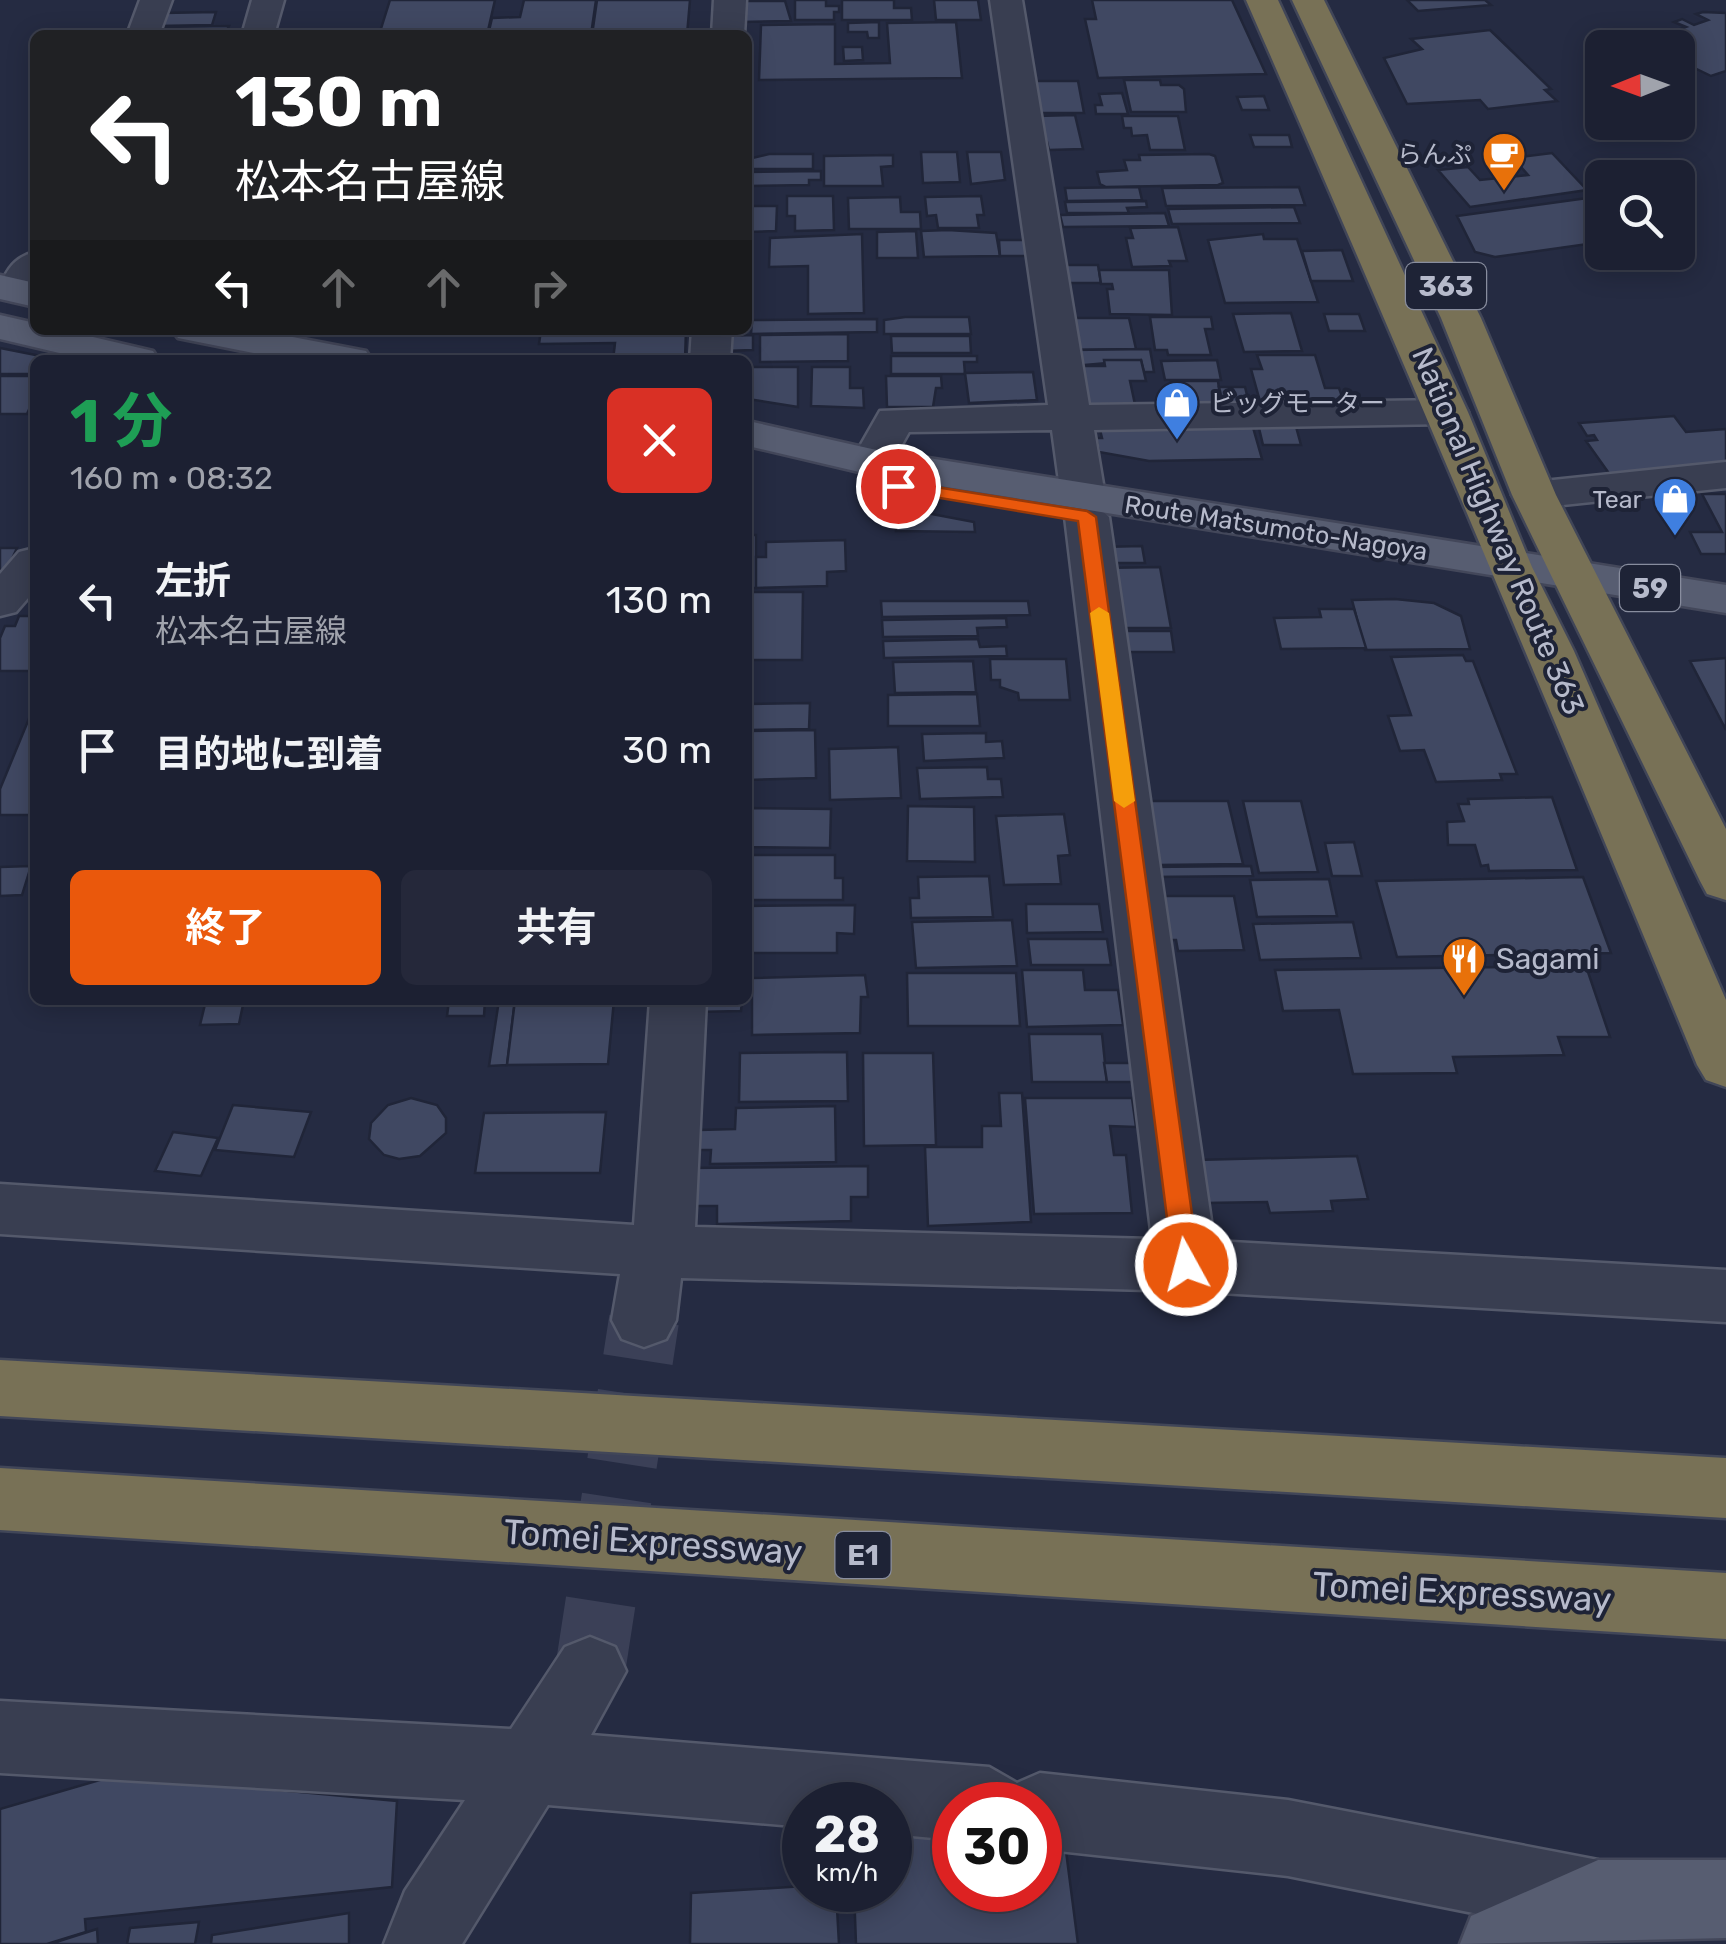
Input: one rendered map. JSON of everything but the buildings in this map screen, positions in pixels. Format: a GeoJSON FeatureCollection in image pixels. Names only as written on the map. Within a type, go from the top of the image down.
{"type":"FeatureCollection","features":[{"type":"Feature","properties":{"kind":"highway","name":"National Highway Route 363"},"geometry":{"type":"LineString","coordinates":[[1262,0],[1447,412],[1509,566],[1550,651],[1726,1065]]}},
{"type":"Feature","properties":{"kind":"highway","name":"National Highway Route 363"},"geometry":{"type":"LineString","coordinates":[[1308,0],[1461,318],[1534,496],[1726,881]]}},
{"type":"Feature","properties":{"kind":"highway"},"geometry":{"type":"LineString","coordinates":[[0,1388],[1726,1488]]}},
{"type":"Feature","properties":{"kind":"highway","name":"Tomei Expressway"},"geometry":{"type":"LineString","coordinates":[[0,1500],[1726,1606]]}},
{"type":"Feature","properties":{"kind":"main road"},"geometry":{"type":"LineString","coordinates":[[93,335],[130,355]]}},
{"type":"Feature","properties":{"kind":"main road"},"geometry":{"type":"LineString","coordinates":[[219,335],[325,355]]}},
{"type":"Feature","properties":{"kind":"main road","name":"Route Matsumoto-Nagoya"},"geometry":{"type":"LineString","coordinates":[[752,435],[1085,506]]}},
{"type":"Feature","properties":{"kind":"main road"},"geometry":{"type":"LineString","coordinates":[[752,463],[1085,506],[1369,563],[1509,566]]}},
{"type":"Feature","properties":{"kind":"main road","name":"59"},"geometry":{"type":"LineString","coordinates":[[1509,566],[1726,600]]}},
{"type":"Feature","properties":{"kind":"main road"},"geometry":{"type":"LineString","coordinates":[[1498,1944],[1598,1899],[1726,1899]]}},
{"type":"Feature","properties":{"kind":"street"},"geometry":{"type":"LineString","coordinates":[[145,30],[156,0]]}},
{"type":"Feature","properties":{"kind":"street"},"geometry":{"type":"LineString","coordinates":[[259,30],[268,0]]}},
{"type":"Feature","properties":{"kind":"street"},"geometry":{"type":"LineString","coordinates":[[728,30],[730,0]]}},
{"type":"Feature","properties":{"kind":"street"},"geometry":{"type":"LineString","coordinates":[[1006,0],[1085,506],[1186,1265]]}},
{"type":"Feature","properties":{"kind":"street"},"geometry":{"type":"LineString","coordinates":[[872,462],[895,420],[1447,412]]}},
{"type":"Feature","properties":{"kind":"street"},"geometry":{"type":"LineString","coordinates":[[1534,496],[1726,475]]}},
{"type":"Feature","properties":{"kind":"street"},"geometry":{"type":"LineString","coordinates":[[0,604],[30,568]]}},
{"type":"Feature","properties":{"kind":"street"},"geometry":{"type":"LineString","coordinates":[[0,604],[30,606]]}},
{"type":"Feature","properties":{"kind":"street"},"geometry":{"type":"LineString","coordinates":[[644,1320],[658,1252],[678,1005]]}},
{"type":"Feature","properties":{"kind":"street"},"geometry":{"type":"LineString","coordinates":[[0,1208],[658,1252],[1186,1265],[1726,1296]]}},
{"type":"Feature","properties":{"kind":"street"},"geometry":{"type":"LineString","coordinates":[[423,1944],[433,1918],[590,1671]]}},
{"type":"Feature","properties":{"kind":"street"},"geometry":{"type":"LineString","coordinates":[[0,1738],[530,1768],[932,1800]]}},
{"type":"Feature","properties":{"kind":"street"},"geometry":{"type":"LineString","coordinates":[[1062,1812],[1288,1838],[1598,1899]]}},
{"type":"Feature","properties":{"kind":"tunnel"},"geometry":{"type":"LineString","coordinates":[[590,1671],[644,1320]]}},
{"type":"Feature","properties":{"kind":"slow traffic"},"geometry":{"type":"LineString","coordinates":[[1099,613],[1124,801]]}},
{"type":"Feature","properties":{"kind":"place","name":"らんぷ"},"geometry":{"type":"Point","coordinates":[1504,192]}},
{"type":"Feature","properties":{"kind":"place","name":"ビッグモーター"},"geometry":{"type":"Point","coordinates":[1177,441]}},
{"type":"Feature","properties":{"kind":"place","name":"Tear"},"geometry":{"type":"Point","coordinates":[1675,537]}},
{"type":"Feature","properties":{"kind":"place","name":"Sagami"},"geometry":{"type":"Point","coordinates":[1464,997]}},
{"type":"Feature","properties":{"kind":"route"},"geometry":{"type":"LineString","coordinates":[[898,486],[1087,517],[1186,1265]]}}]}
